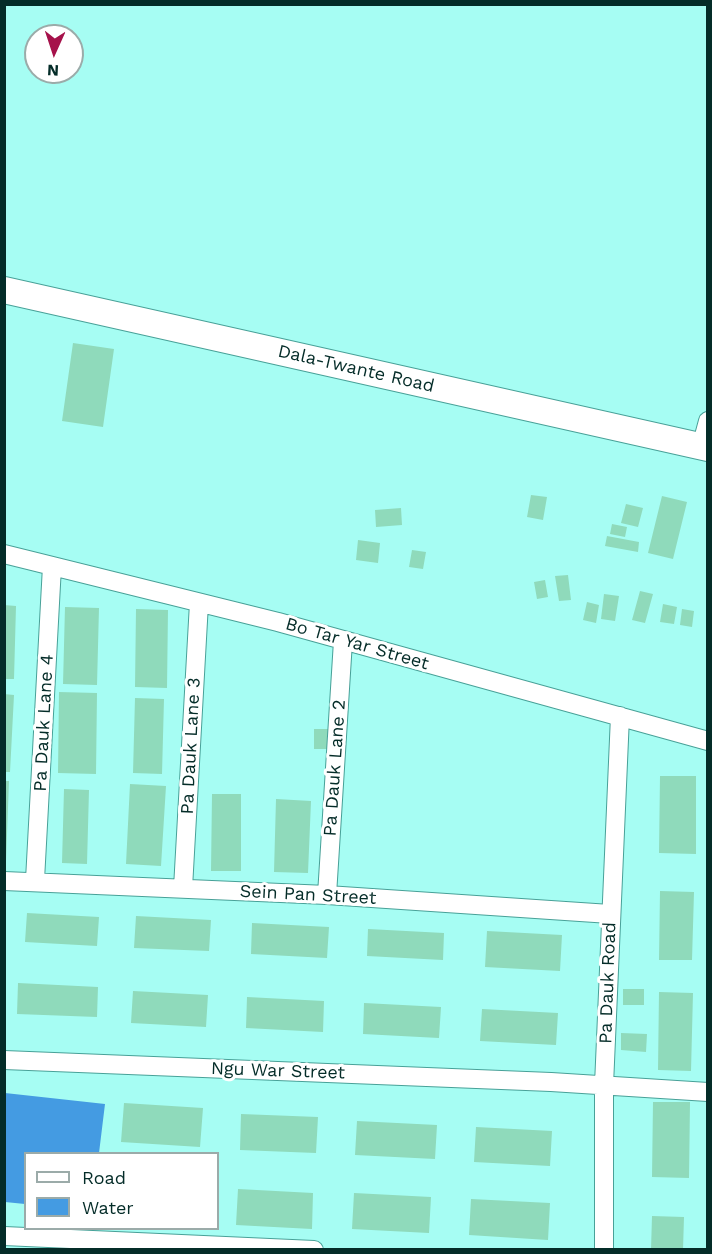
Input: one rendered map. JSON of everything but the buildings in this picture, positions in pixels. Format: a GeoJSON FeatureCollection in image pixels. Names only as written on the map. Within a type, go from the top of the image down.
{"type":"FeatureCollection","features":[{"type":"Feature","properties":{"kind":"main road","name":"Dala-Twante Road"},"geometry":{"type":"LineString","coordinates":[[4,290],[704,447]]}},
{"type":"Feature","properties":{"kind":"street"},"geometry":{"type":"LineString","coordinates":[[704,447],[708,421]]}},
{"type":"Feature","properties":{"kind":"street","name":"Bo Tar Yar Street"},"geometry":{"type":"LineString","coordinates":[[4,554],[344,641],[708,741]]}},
{"type":"Feature","properties":{"kind":"street","name":"Pa Dauk Lane 4"},"geometry":{"type":"LineString","coordinates":[[35,880],[52,567]]}},
{"type":"Feature","properties":{"kind":"street","name":"Pa Dauk Lane 3"},"geometry":{"type":"LineString","coordinates":[[183,888],[199,603]]}},
{"type":"Feature","properties":{"kind":"street","name":"Pa Dauk Lane 2"},"geometry":{"type":"LineString","coordinates":[[327,895],[344,641]]}},
{"type":"Feature","properties":{"kind":"street","name":"Pa Dauk Road"},"geometry":{"type":"LineString","coordinates":[[603,1250],[604,1085],[620,716]]}},
{"type":"Feature","properties":{"kind":"street","name":"Sein Pan Street"},"geometry":{"type":"LineString","coordinates":[[4,881],[35,880],[327,895],[610,914]]}},
{"type":"Feature","properties":{"kind":"street","name":"Ngu War Street"},"geometry":{"type":"LineString","coordinates":[[4,1060],[551,1082],[708,1092]]}},
{"type":"Feature","properties":{"kind":"street"},"geometry":{"type":"LineString","coordinates":[[4,1236],[314,1250]]}},
{"type":"Feature","properties":{"kind":"water"},"geometry":{"type":"Polygon","coordinates":[[[5,1093],[105,1104],[99,1152],[24,1152],[24,1204],[5,1202],[5,1093]]]}}]}
